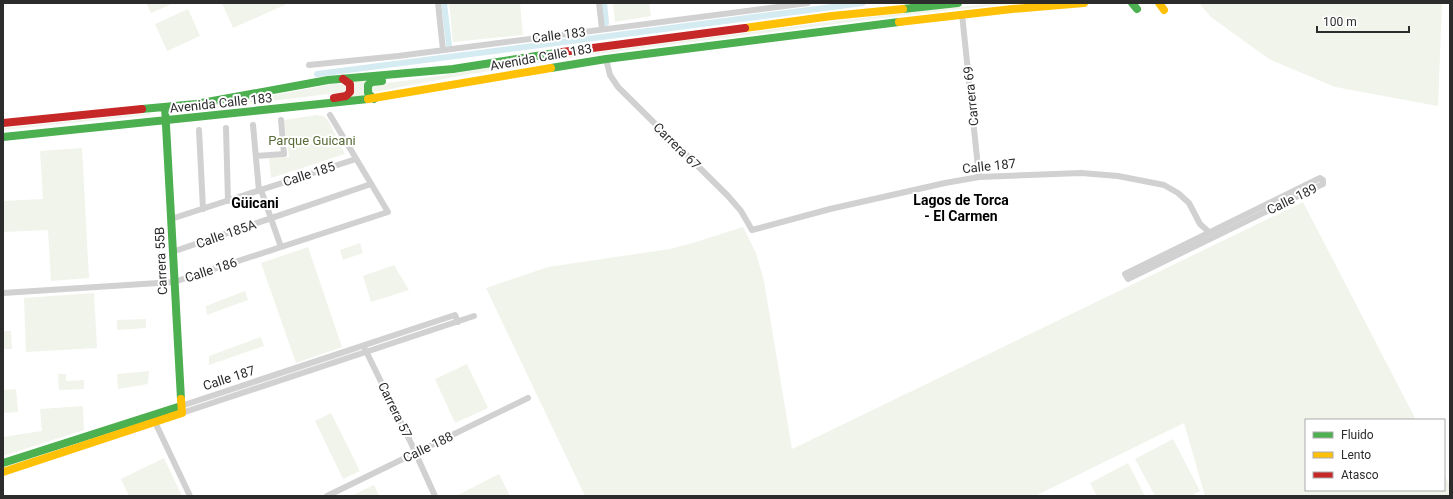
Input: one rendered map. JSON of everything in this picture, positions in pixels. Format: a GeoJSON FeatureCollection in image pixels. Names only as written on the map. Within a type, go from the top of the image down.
{"type":"FeatureCollection","features":[{"type":"Feature","properties":{"kind":"main road","name":"Avenida Calle 183"},"geometry":{"type":"LineString","coordinates":[[3,123],[206,103],[343,79],[440,70],[832,16],[958,3]]}},
{"type":"Feature","properties":{"kind":"main road","name":"Avenida Calle 183"},"geometry":{"type":"LineString","coordinates":[[3,137],[374,99],[606,59],[962,14],[1084,3]]}},
{"type":"Feature","properties":{"kind":"main road"},"geometry":{"type":"LineString","coordinates":[[1128,3],[1135,6]]}},
{"type":"Feature","properties":{"kind":"main road"},"geometry":{"type":"LineString","coordinates":[[374,99],[368,92],[368,87],[372,82],[410,79],[440,70]]}},
{"type":"Feature","properties":{"kind":"main road"},"geometry":{"type":"LineString","coordinates":[[280,109],[311,100],[346,96],[350,92],[350,88],[347,81],[343,79]]}},
{"type":"Feature","properties":{"kind":"main road","name":"Carrera 55B"},"geometry":{"type":"LineString","coordinates":[[165,107],[182,409]]}},
{"type":"Feature","properties":{"kind":"main road","name":"Calle 187"},"geometry":{"type":"LineString","coordinates":[[3,472],[182,409]]}},
{"type":"Feature","properties":{"kind":"main road","name":"Calle 187"},"geometry":{"type":"LineString","coordinates":[[3,463],[153,419]]}},
{"type":"Feature","properties":{"kind":"street"},"geometry":{"type":"LineString","coordinates":[[438,3],[444,50]]}},
{"type":"Feature","properties":{"kind":"street"},"geometry":{"type":"LineString","coordinates":[[599,3],[602,30]]}},
{"type":"Feature","properties":{"kind":"street","name":"Calle 183"},"geometry":{"type":"LineString","coordinates":[[309,64],[444,50],[602,30],[768,6],[808,3]]}},
{"type":"Feature","properties":{"kind":"street","name":"Carrera 69"},"geometry":{"type":"LineString","coordinates":[[962,14],[979,177]]}},
{"type":"Feature","properties":{"kind":"street","name":"Carrera 67"},"geometry":{"type":"LineString","coordinates":[[606,59],[610,75],[618,87],[728,196],[741,211],[752,230]]}},
{"type":"Feature","properties":{"kind":"street"},"geometry":{"type":"LineString","coordinates":[[330,115],[371,184]]}},
{"type":"Feature","properties":{"kind":"street"},"geometry":{"type":"LineString","coordinates":[[256,156],[284,154],[281,120]]}},
{"type":"Feature","properties":{"kind":"street"},"geometry":{"type":"LineString","coordinates":[[253,124],[260,190],[281,247]]}},
{"type":"Feature","properties":{"kind":"street"},"geometry":{"type":"LineString","coordinates":[[226,128],[228,200]]}},
{"type":"Feature","properties":{"kind":"street"},"geometry":{"type":"LineString","coordinates":[[199,130],[203,209]]}},
{"type":"Feature","properties":{"kind":"street","name":"Calle 185"},"geometry":{"type":"LineString","coordinates":[[171,219],[356,159]]}},
{"type":"Feature","properties":{"kind":"street","name":"Calle 187"},"geometry":{"type":"LineString","coordinates":[[752,230],[910,190],[979,177],[1081,173],[1118,176],[1153,182],[1172,189],[1189,203],[1200,224],[1210,232]]}},
{"type":"Feature","properties":{"kind":"street","name":"Calle 189"},"geometry":{"type":"LineString","coordinates":[[1320,178],[1324,180],[1323,184],[1128,279],[1125,274],[1210,232],[1320,178]]}},
{"type":"Feature","properties":{"kind":"street","name":"Calle 186"},"geometry":{"type":"LineString","coordinates":[[3,293],[174,282],[388,212],[371,184]]}},
{"type":"Feature","properties":{"kind":"street","name":"Calle 185A"},"geometry":{"type":"LineString","coordinates":[[172,252],[371,184]]}},
{"type":"Feature","properties":{"kind":"street","name":"Calle 187"},"geometry":{"type":"LineString","coordinates":[[182,409],[365,349],[474,316]]}},
{"type":"Feature","properties":{"kind":"street","name":"Carrera 57"},"geometry":{"type":"LineString","coordinates":[[365,349],[416,453],[435,496]]}},
{"type":"Feature","properties":{"kind":"street","name":"Calle 188"},"geometry":{"type":"LineString","coordinates":[[327,496],[528,398]]}},
{"type":"Feature","properties":{"kind":"street"},"geometry":{"type":"LineString","coordinates":[[153,419],[190,496]]}},
{"type":"Feature","properties":{"kind":"green space"},"geometry":{"type":"Polygon","coordinates":[[[146,3],[174,3],[151,13],[146,3]]]}},
{"type":"Feature","properties":{"kind":"green space"},"geometry":{"type":"Polygon","coordinates":[[[222,3],[289,3],[233,28],[222,3]]]}},
{"type":"Feature","properties":{"kind":"green space"},"geometry":{"type":"Polygon","coordinates":[[[449,3],[520,3],[523,35],[453,42],[449,3]]]}},
{"type":"Feature","properties":{"kind":"green space"},"geometry":{"type":"Polygon","coordinates":[[[613,3],[649,3],[651,16],[615,22],[613,3]]]}},
{"type":"Feature","properties":{"kind":"green space"},"geometry":{"type":"Polygon","coordinates":[[[996,3],[1019,3],[898,16],[583,56],[465,75],[374,92],[372,91],[371,87],[375,84],[654,44],[996,3]]]}},
{"type":"Feature","properties":{"kind":"green space"},"geometry":{"type":"Polygon","coordinates":[[[1199,3],[1442,3],[1438,106],[1335,87],[1269,59],[1211,17],[1199,3]]]}},
{"type":"Feature","properties":{"kind":"green space"},"geometry":{"type":"Polygon","coordinates":[[[188,9],[200,36],[167,51],[155,24],[188,9]]]}},
{"type":"Feature","properties":{"kind":"green space"},"geometry":{"type":"Polygon","coordinates":[[[366,81],[367,96],[351,97],[351,82],[366,81]]]}},
{"type":"Feature","properties":{"kind":"green space"},"geometry":{"type":"Polygon","coordinates":[[[339,83],[346,87],[345,92],[178,112],[178,110],[248,100],[339,83]]]}},
{"type":"Feature","properties":{"kind":"green space"},"geometry":{"type":"Polygon","coordinates":[[[150,113],[150,115],[3,130],[3,128],[150,113]]]}},
{"type":"Feature","properties":{"kind":"green space","name":"Parque Guicani"},"geometry":{"type":"Polygon","coordinates":[[[317,115],[323,116],[328,120],[345,154],[271,178],[269,158],[289,157],[284,120],[317,115]]]}},
{"type":"Feature","properties":{"kind":"green space"},"geometry":{"type":"Polygon","coordinates":[[[82,148],[89,278],[51,281],[48,230],[3,232],[3,201],[43,199],[40,151],[82,148]]]}},
{"type":"Feature","properties":{"kind":"green space"},"geometry":{"type":"Polygon","coordinates":[[[1303,202],[1415,419],[1305,419],[1305,491],[1445,491],[1445,476],[1450,486],[1450,496],[1205,496],[1184,423],[1035,496],[585,496],[486,288],[548,267],[670,249],[743,227],[756,253],[764,281],[792,449],[1303,202]]]}},
{"type":"Feature","properties":{"kind":"green space"},"geometry":{"type":"Polygon","coordinates":[[[360,243],[363,253],[343,260],[340,250],[360,243]]]}},
{"type":"Feature","properties":{"kind":"green space"},"geometry":{"type":"Polygon","coordinates":[[[308,247],[342,347],[296,363],[261,263],[308,247]]]}},
{"type":"Feature","properties":{"kind":"green space"},"geometry":{"type":"Polygon","coordinates":[[[394,265],[409,290],[371,302],[363,276],[394,265]]]}},
{"type":"Feature","properties":{"kind":"green space"},"geometry":{"type":"Polygon","coordinates":[[[245,291],[248,300],[207,315],[206,306],[245,291]]]}},
{"type":"Feature","properties":{"kind":"green space"},"geometry":{"type":"Polygon","coordinates":[[[94,293],[97,348],[26,352],[24,298],[94,293]]]}},
{"type":"Feature","properties":{"kind":"green space"},"geometry":{"type":"Polygon","coordinates":[[[146,319],[146,328],[117,330],[117,320],[146,319]]]}},
{"type":"Feature","properties":{"kind":"green space"},"geometry":{"type":"Polygon","coordinates":[[[3,331],[11,331],[12,349],[3,349],[3,331]]]}},
{"type":"Feature","properties":{"kind":"green space"},"geometry":{"type":"Polygon","coordinates":[[[261,337],[264,346],[209,365],[209,356],[261,337]]]}},
{"type":"Feature","properties":{"kind":"green space"},"geometry":{"type":"Polygon","coordinates":[[[358,350],[359,351],[187,408],[188,407],[358,350]]]}},
{"type":"Feature","properties":{"kind":"green space"},"geometry":{"type":"Polygon","coordinates":[[[467,364],[488,408],[455,423],[435,379],[467,364]]]}},
{"type":"Feature","properties":{"kind":"green space"},"geometry":{"type":"Polygon","coordinates":[[[149,371],[148,384],[118,389],[117,374],[149,371]]]}},
{"type":"Feature","properties":{"kind":"green space"},"geometry":{"type":"Polygon","coordinates":[[[58,374],[66,374],[66,381],[84,380],[84,389],[59,390],[58,374]]]}},
{"type":"Feature","properties":{"kind":"green space"},"geometry":{"type":"Polygon","coordinates":[[[16,389],[18,412],[3,413],[3,390],[16,389]]]}},
{"type":"Feature","properties":{"kind":"green space"},"geometry":{"type":"Polygon","coordinates":[[[83,406],[84,430],[3,456],[3,437],[42,431],[40,409],[83,406]]]}},
{"type":"Feature","properties":{"kind":"green space"},"geometry":{"type":"Polygon","coordinates":[[[331,413],[360,471],[343,479],[315,421],[331,413]]]}},
{"type":"Feature","properties":{"kind":"green space"},"geometry":{"type":"Polygon","coordinates":[[[1173,439],[1200,491],[1191,496],[1155,496],[1135,459],[1173,439]]]}},
{"type":"Feature","properties":{"kind":"green space"},"geometry":{"type":"Polygon","coordinates":[[[164,458],[182,496],[129,496],[121,479],[164,458]]]}},
{"type":"Feature","properties":{"kind":"green space"},"geometry":{"type":"Polygon","coordinates":[[[1128,463],[1145,496],[1097,496],[1090,483],[1128,463]]]}},
{"type":"Feature","properties":{"kind":"green space"},"geometry":{"type":"Polygon","coordinates":[[[499,474],[510,496],[456,496],[499,474]]]}},
{"type":"Feature","properties":{"kind":"green space"},"geometry":{"type":"Polygon","coordinates":[[[374,485],[379,496],[351,496],[374,485]]]}},
{"type":"Feature","properties":{"kind":"waterway"},"geometry":{"type":"LineString","coordinates":[[444,3],[449,45]]}},
{"type":"Feature","properties":{"kind":"waterway"},"geometry":{"type":"LineString","coordinates":[[604,3],[606,23]]}},
{"type":"Feature","properties":{"kind":"waterway"},"geometry":{"type":"LineString","coordinates":[[317,74],[863,3]]}},
{"type":"Feature","properties":{"kind":"traffic: fast"},"geometry":{"type":"LineString","coordinates":[[903,9],[958,3]]}},
{"type":"Feature","properties":{"kind":"traffic: fast"},"geometry":{"type":"LineString","coordinates":[[1132,3],[1137,9]]}},
{"type":"Feature","properties":{"kind":"traffic: fast"},"geometry":{"type":"LineString","coordinates":[[551,68],[606,59],[899,22]]}},
{"type":"Feature","properties":{"kind":"traffic: fast"},"geometry":{"type":"LineString","coordinates":[[142,109],[196,104],[328,80],[453,69],[562,52]]}},
{"type":"Feature","properties":{"kind":"traffic: fast"},"geometry":{"type":"LineString","coordinates":[[374,99],[368,93],[368,85],[372,82],[382,81]]}},
{"type":"Feature","properties":{"kind":"traffic: fast"},"geometry":{"type":"LineString","coordinates":[[3,137],[368,99]]}},
{"type":"Feature","properties":{"kind":"traffic: fast"},"geometry":{"type":"LineString","coordinates":[[165,107],[181,399]]}},
{"type":"Feature","properties":{"kind":"traffic: fast"},"geometry":{"type":"LineString","coordinates":[[3,463],[181,406]]}},
{"type":"Feature","properties":{"kind":"traffic: slow"},"geometry":{"type":"LineString","coordinates":[[899,22],[1012,9],[1084,3]]}},
{"type":"Feature","properties":{"kind":"traffic: slow"},"geometry":{"type":"LineString","coordinates":[[1159,3],[1164,10]]}},
{"type":"Feature","properties":{"kind":"traffic: slow"},"geometry":{"type":"LineString","coordinates":[[745,28],[832,16],[903,9]]}},
{"type":"Feature","properties":{"kind":"traffic: slow"},"geometry":{"type":"LineString","coordinates":[[368,99],[551,68]]}},
{"type":"Feature","properties":{"kind":"traffic: slow"},"geometry":{"type":"LineString","coordinates":[[3,472],[182,413],[181,399]]}},
{"type":"Feature","properties":{"kind":"traffic: jam"},"geometry":{"type":"LineString","coordinates":[[562,52],[745,28]]}},
{"type":"Feature","properties":{"kind":"traffic: jam"},"geometry":{"type":"LineString","coordinates":[[334,98],[346,96],[350,92],[350,84],[343,79]]}},
{"type":"Feature","properties":{"kind":"traffic: jam"},"geometry":{"type":"LineString","coordinates":[[3,123],[142,109]]}},
{"type":"Feature","properties":{"kind":"district","name":"Güicani"},"geometry":{"type":"Point","coordinates":[255,203]}},
{"type":"Feature","properties":{"kind":"district","name":"Lagos de Torca - El Carmen"},"geometry":{"type":"Point","coordinates":[961,208]}}]}
